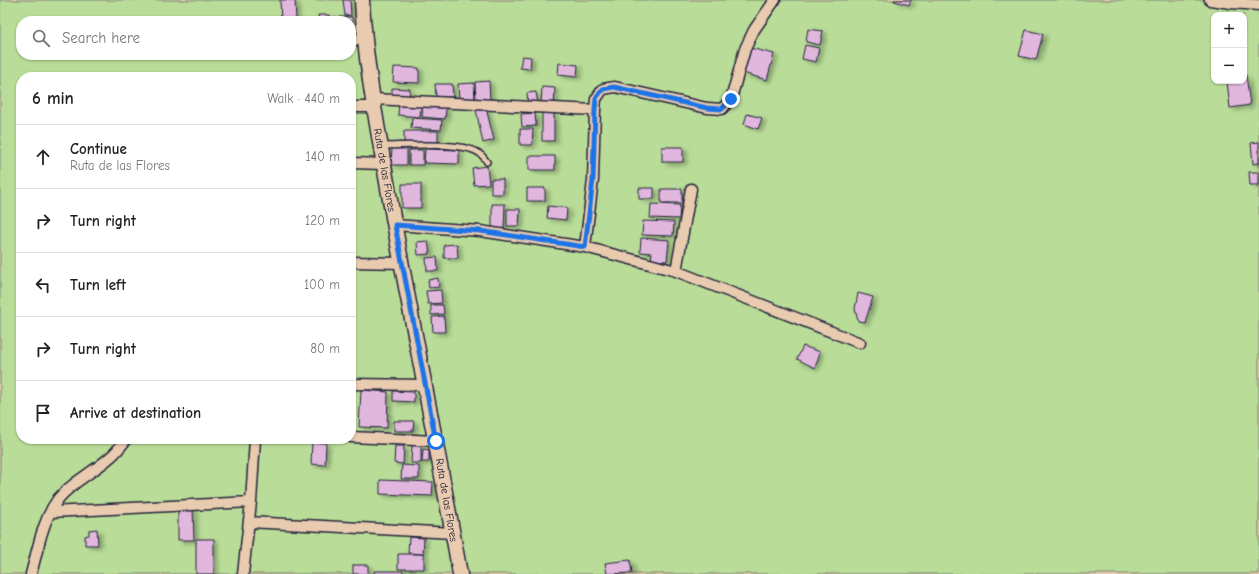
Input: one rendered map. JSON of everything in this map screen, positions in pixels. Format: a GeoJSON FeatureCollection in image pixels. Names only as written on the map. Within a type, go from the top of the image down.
{"type":"FeatureCollection","features":[{"type":"Feature","properties":{"kind":"main road","name":"Ruta de las Flores"},"geometry":{"type":"LineString","coordinates":[[362,0],[358,40],[374,103],[395,225],[460,574]]}},
{"type":"Feature","properties":{"kind":"street"},"geometry":{"type":"LineString","coordinates":[[585,247],[593,180],[596,98],[603,89],[614,87],[707,108],[722,109],[731,99],[745,49],[754,30],[775,0]]}},
{"type":"Feature","properties":{"kind":"street"},"geometry":{"type":"LineString","coordinates":[[1210,0],[1259,5]]}},
{"type":"Feature","properties":{"kind":"street"},"geometry":{"type":"LineString","coordinates":[[356,106],[374,103],[595,110]]}},
{"type":"Feature","properties":{"kind":"street"},"geometry":{"type":"LineString","coordinates":[[356,163],[384,164]]}},
{"type":"Feature","properties":{"kind":"street"},"geometry":{"type":"LineString","coordinates":[[676,271],[691,189]]}},
{"type":"Feature","properties":{"kind":"street"},"geometry":{"type":"LineString","coordinates":[[395,225],[480,231],[585,247],[676,271],[860,343]]}},
{"type":"Feature","properties":{"kind":"street"},"geometry":{"type":"LineString","coordinates":[[356,262],[402,263]]}},
{"type":"Feature","properties":{"kind":"street"},"geometry":{"type":"LineString","coordinates":[[356,384],[425,386]]}},
{"type":"Feature","properties":{"kind":"street"},"geometry":{"type":"LineString","coordinates":[[356,437],[436,441]]}},
{"type":"Feature","properties":{"kind":"street"},"geometry":{"type":"LineString","coordinates":[[31,574],[42,532],[50,512],[59,499],[72,486],[108,459],[122,444]]}},
{"type":"Feature","properties":{"kind":"street"},"geometry":{"type":"LineString","coordinates":[[243,574],[251,502],[255,444]]}},
{"type":"Feature","properties":{"kind":"street"},"geometry":{"type":"LineString","coordinates":[[50,512],[251,502]]}},
{"type":"Feature","properties":{"kind":"street"},"geometry":{"type":"LineString","coordinates":[[249,522],[453,533]]}},
{"type":"Feature","properties":{"kind":"lane"},"geometry":{"type":"LineString","coordinates":[[381,146],[441,145],[464,148],[479,153],[487,162]]}},
{"type":"Feature","properties":{"kind":"green space"},"geometry":{"type":"Polygon","coordinates":[[[0,0],[1259,0],[1259,574],[0,574],[0,0]]]}},
{"type":"Feature","properties":{"kind":"building"},"geometry":{"type":"Polygon","coordinates":[[[280,0],[295,0],[296,16],[281,16],[280,0]]]}},
{"type":"Feature","properties":{"kind":"building"},"geometry":{"type":"Polygon","coordinates":[[[343,0],[350,0],[351,15],[345,16],[343,0]]]}},
{"type":"Feature","properties":{"kind":"building"},"geometry":{"type":"Polygon","coordinates":[[[894,0],[911,0],[909,5],[894,0]]]}},
{"type":"Feature","properties":{"kind":"building"},"geometry":{"type":"Polygon","coordinates":[[[318,15],[329,15],[329,16],[318,15]]]}},
{"type":"Feature","properties":{"kind":"building"},"geometry":{"type":"Polygon","coordinates":[[[808,29],[823,31],[820,45],[806,42],[808,29]]]}},
{"type":"Feature","properties":{"kind":"building"},"geometry":{"type":"Polygon","coordinates":[[[1026,30],[1043,34],[1036,60],[1019,56],[1026,30]]]}},
{"type":"Feature","properties":{"kind":"building"},"geometry":{"type":"Polygon","coordinates":[[[805,45],[819,48],[816,62],[802,59],[805,45]]]}},
{"type":"Feature","properties":{"kind":"building"},"geometry":{"type":"Polygon","coordinates":[[[750,48],[774,54],[767,80],[743,73],[750,48]]]}},
{"type":"Feature","properties":{"kind":"building"},"geometry":{"type":"Polygon","coordinates":[[[522,56],[531,57],[530,69],[520,68],[522,56]]]}},
{"type":"Feature","properties":{"kind":"building"},"geometry":{"type":"Polygon","coordinates":[[[559,63],[578,65],[577,77],[558,75],[559,63]]]}},
{"type":"Feature","properties":{"kind":"building"},"geometry":{"type":"Polygon","coordinates":[[[394,67],[419,68],[419,83],[393,82],[394,67]]]}},
{"type":"Feature","properties":{"kind":"building"},"geometry":{"type":"Polygon","coordinates":[[[489,81],[490,101],[476,102],[475,82],[489,81]]]}},
{"type":"Feature","properties":{"kind":"building"},"geometry":{"type":"Polygon","coordinates":[[[1247,82],[1250,105],[1230,108],[1227,84],[1247,84],[1247,82]]]}},
{"type":"Feature","properties":{"kind":"building"},"geometry":{"type":"Polygon","coordinates":[[[474,83],[475,99],[459,100],[458,84],[474,83]]]}},
{"type":"Feature","properties":{"kind":"building"},"geometry":{"type":"Polygon","coordinates":[[[435,84],[452,84],[453,97],[436,97],[435,84]]]}},
{"type":"Feature","properties":{"kind":"building"},"geometry":{"type":"Polygon","coordinates":[[[542,87],[555,88],[554,106],[541,106],[542,87]]]}},
{"type":"Feature","properties":{"kind":"building"},"geometry":{"type":"Polygon","coordinates":[[[392,88],[410,89],[409,99],[392,99],[392,88]]]}},
{"type":"Feature","properties":{"kind":"building"},"geometry":{"type":"Polygon","coordinates":[[[536,92],[538,104],[528,105],[527,93],[536,92]]]}},
{"type":"Feature","properties":{"kind":"building"},"geometry":{"type":"Polygon","coordinates":[[[399,102],[421,104],[420,117],[398,115],[399,102]]]}},
{"type":"Feature","properties":{"kind":"building"},"geometry":{"type":"Polygon","coordinates":[[[423,105],[446,107],[445,119],[422,117],[423,105]]]}},
{"type":"Feature","properties":{"kind":"building"},"geometry":{"type":"Polygon","coordinates":[[[486,108],[494,140],[483,143],[476,110],[486,108]]]}},
{"type":"Feature","properties":{"kind":"building"},"geometry":{"type":"Polygon","coordinates":[[[542,112],[554,113],[554,141],[542,141],[542,112]]]}},
{"type":"Feature","properties":{"kind":"building"},"geometry":{"type":"Polygon","coordinates":[[[535,113],[536,126],[522,127],[521,114],[535,113]]]}},
{"type":"Feature","properties":{"kind":"building"},"geometry":{"type":"Polygon","coordinates":[[[747,114],[762,118],[758,129],[744,124],[747,114]]]}},
{"type":"Feature","properties":{"kind":"building"},"geometry":{"type":"Polygon","coordinates":[[[412,118],[442,120],[441,130],[411,128],[412,118]]]}},
{"type":"Feature","properties":{"kind":"building"},"geometry":{"type":"Polygon","coordinates":[[[520,129],[533,129],[532,145],[520,145],[520,129]]]}},
{"type":"Feature","properties":{"kind":"building"},"geometry":{"type":"Polygon","coordinates":[[[404,131],[438,131],[438,144],[404,144],[404,131]]]}},
{"type":"Feature","properties":{"kind":"building"},"geometry":{"type":"Polygon","coordinates":[[[1259,142],[1259,163],[1253,164],[1251,143],[1259,142]]]}},
{"type":"Feature","properties":{"kind":"building"},"geometry":{"type":"Polygon","coordinates":[[[662,147],[683,147],[683,162],[662,162],[662,147]]]}},
{"type":"Feature","properties":{"kind":"building"},"geometry":{"type":"Polygon","coordinates":[[[392,148],[407,149],[407,165],[391,165],[392,148]]]}},
{"type":"Feature","properties":{"kind":"building"},"geometry":{"type":"Polygon","coordinates":[[[425,149],[459,150],[459,164],[424,163],[425,149]]]}},
{"type":"Feature","properties":{"kind":"building"},"geometry":{"type":"Polygon","coordinates":[[[409,150],[423,150],[423,165],[409,165],[409,150]]]}},
{"type":"Feature","properties":{"kind":"building"},"geometry":{"type":"Polygon","coordinates":[[[529,156],[555,156],[555,170],[529,170],[529,156]]]}},
{"type":"Feature","properties":{"kind":"building"},"geometry":{"type":"Polygon","coordinates":[[[487,166],[489,184],[474,185],[472,168],[487,166]]]}},
{"type":"Feature","properties":{"kind":"building"},"geometry":{"type":"Polygon","coordinates":[[[1249,172],[1259,172],[1259,185],[1250,185],[1249,172]]]}},
{"type":"Feature","properties":{"kind":"building"},"geometry":{"type":"Polygon","coordinates":[[[491,179],[503,179],[503,194],[491,194],[491,179]]]}},
{"type":"Feature","properties":{"kind":"building"},"geometry":{"type":"Polygon","coordinates":[[[402,184],[421,184],[421,208],[402,208],[402,184]]]}},
{"type":"Feature","properties":{"kind":"building"},"geometry":{"type":"Polygon","coordinates":[[[527,188],[545,188],[545,201],[527,201],[527,188]]]}},
{"type":"Feature","properties":{"kind":"building"},"geometry":{"type":"Polygon","coordinates":[[[639,188],[654,188],[654,199],[639,199],[639,188]]]}},
{"type":"Feature","properties":{"kind":"building"},"geometry":{"type":"Polygon","coordinates":[[[661,189],[682,189],[682,203],[661,203],[661,189]]]}},
{"type":"Feature","properties":{"kind":"building"},"geometry":{"type":"Polygon","coordinates":[[[492,204],[505,204],[504,229],[492,229],[492,204]]]}},
{"type":"Feature","properties":{"kind":"building"},"geometry":{"type":"Polygon","coordinates":[[[651,204],[680,205],[679,219],[650,218],[651,204]]]}},
{"type":"Feature","properties":{"kind":"building"},"geometry":{"type":"Polygon","coordinates":[[[548,206],[567,208],[566,220],[547,218],[548,206]]]}},
{"type":"Feature","properties":{"kind":"building"},"geometry":{"type":"Polygon","coordinates":[[[507,209],[520,209],[519,226],[507,226],[507,209]]]}},
{"type":"Feature","properties":{"kind":"building"},"geometry":{"type":"Polygon","coordinates":[[[643,221],[674,222],[673,236],[642,235],[643,221]]]}},
{"type":"Feature","properties":{"kind":"building"},"geometry":{"type":"Polygon","coordinates":[[[641,238],[669,240],[667,261],[651,260],[652,253],[640,252],[641,238]]]}},
{"type":"Feature","properties":{"kind":"building"},"geometry":{"type":"Polygon","coordinates":[[[428,241],[430,254],[418,255],[417,242],[428,241]]]}},
{"type":"Feature","properties":{"kind":"building"},"geometry":{"type":"Polygon","coordinates":[[[457,244],[458,258],[444,258],[444,245],[457,244]]]}},
{"type":"Feature","properties":{"kind":"building"},"geometry":{"type":"Polygon","coordinates":[[[437,257],[438,271],[427,271],[426,258],[437,257]]]}},
{"type":"Feature","properties":{"kind":"building"},"geometry":{"type":"Polygon","coordinates":[[[438,278],[439,287],[429,288],[428,280],[438,278]]]}},
{"type":"Feature","properties":{"kind":"building"},"geometry":{"type":"Polygon","coordinates":[[[441,290],[442,303],[428,304],[426,291],[441,290]]]}},
{"type":"Feature","properties":{"kind":"building"},"geometry":{"type":"Polygon","coordinates":[[[858,293],[873,297],[865,322],[858,321],[855,309],[858,293]]]}},
{"type":"Feature","properties":{"kind":"building"},"geometry":{"type":"Polygon","coordinates":[[[431,305],[443,305],[444,314],[431,315],[431,305]]]}},
{"type":"Feature","properties":{"kind":"building"},"geometry":{"type":"Polygon","coordinates":[[[444,316],[445,332],[433,332],[432,317],[444,316]]]}},
{"type":"Feature","properties":{"kind":"building"},"geometry":{"type":"Polygon","coordinates":[[[803,346],[820,352],[815,368],[797,359],[803,346]]]}},
{"type":"Feature","properties":{"kind":"building"},"geometry":{"type":"Polygon","coordinates":[[[361,390],[388,392],[387,428],[359,427],[361,390]]]}},
{"type":"Feature","properties":{"kind":"building"},"geometry":{"type":"Polygon","coordinates":[[[393,391],[414,392],[414,402],[393,401],[393,391]]]}},
{"type":"Feature","properties":{"kind":"building"},"geometry":{"type":"Polygon","coordinates":[[[394,421],[414,421],[413,431],[394,431],[394,421]]]}},
{"type":"Feature","properties":{"kind":"building"},"geometry":{"type":"Polygon","coordinates":[[[312,444],[326,444],[325,465],[311,464],[312,444]]]}},
{"type":"Feature","properties":{"kind":"building"},"geometry":{"type":"Polygon","coordinates":[[[412,445],[421,445],[421,463],[411,463],[412,445]]]}},
{"type":"Feature","properties":{"kind":"building"},"geometry":{"type":"Polygon","coordinates":[[[395,446],[404,446],[403,464],[394,463],[395,446]]]}},
{"type":"Feature","properties":{"kind":"building"},"geometry":{"type":"Polygon","coordinates":[[[423,449],[429,450],[429,462],[422,462],[423,449]]]}},
{"type":"Feature","properties":{"kind":"building"},"geometry":{"type":"Polygon","coordinates":[[[402,465],[419,466],[419,479],[401,479],[402,465]]]}},
{"type":"Feature","properties":{"kind":"building"},"geometry":{"type":"Polygon","coordinates":[[[380,480],[433,482],[432,496],[380,494],[380,480]]]}},
{"type":"Feature","properties":{"kind":"building"},"geometry":{"type":"Polygon","coordinates":[[[178,508],[193,508],[194,540],[178,540],[178,508]]]}},
{"type":"Feature","properties":{"kind":"building"},"geometry":{"type":"Polygon","coordinates":[[[97,529],[98,545],[85,545],[85,536],[89,535],[89,530],[97,529]]]}},
{"type":"Feature","properties":{"kind":"building"},"geometry":{"type":"Polygon","coordinates":[[[409,537],[424,538],[423,554],[408,553],[409,537]]]}},
{"type":"Feature","properties":{"kind":"building"},"geometry":{"type":"Polygon","coordinates":[[[196,539],[214,539],[214,574],[196,574],[196,539]]]}},
{"type":"Feature","properties":{"kind":"building"},"geometry":{"type":"Polygon","coordinates":[[[398,554],[424,554],[424,569],[398,569],[398,554]]]}},
{"type":"Feature","properties":{"kind":"building"},"geometry":{"type":"Polygon","coordinates":[[[630,560],[632,573],[607,574],[605,563],[630,560]]]}},
{"type":"Feature","properties":{"kind":"building"},"geometry":{"type":"Polygon","coordinates":[[[353,565],[368,565],[368,574],[353,574],[353,565]]]}},
{"type":"Feature","properties":{"kind":"building"},"geometry":{"type":"Polygon","coordinates":[[[374,571],[403,571],[403,574],[374,574],[374,571]]]}},
{"type":"Feature","properties":{"kind":"route"},"geometry":{"type":"LineString","coordinates":[[436,441],[395,225],[480,231],[585,247],[593,180],[596,98],[603,89],[614,87],[707,108],[722,109],[731,99]]}}]}
